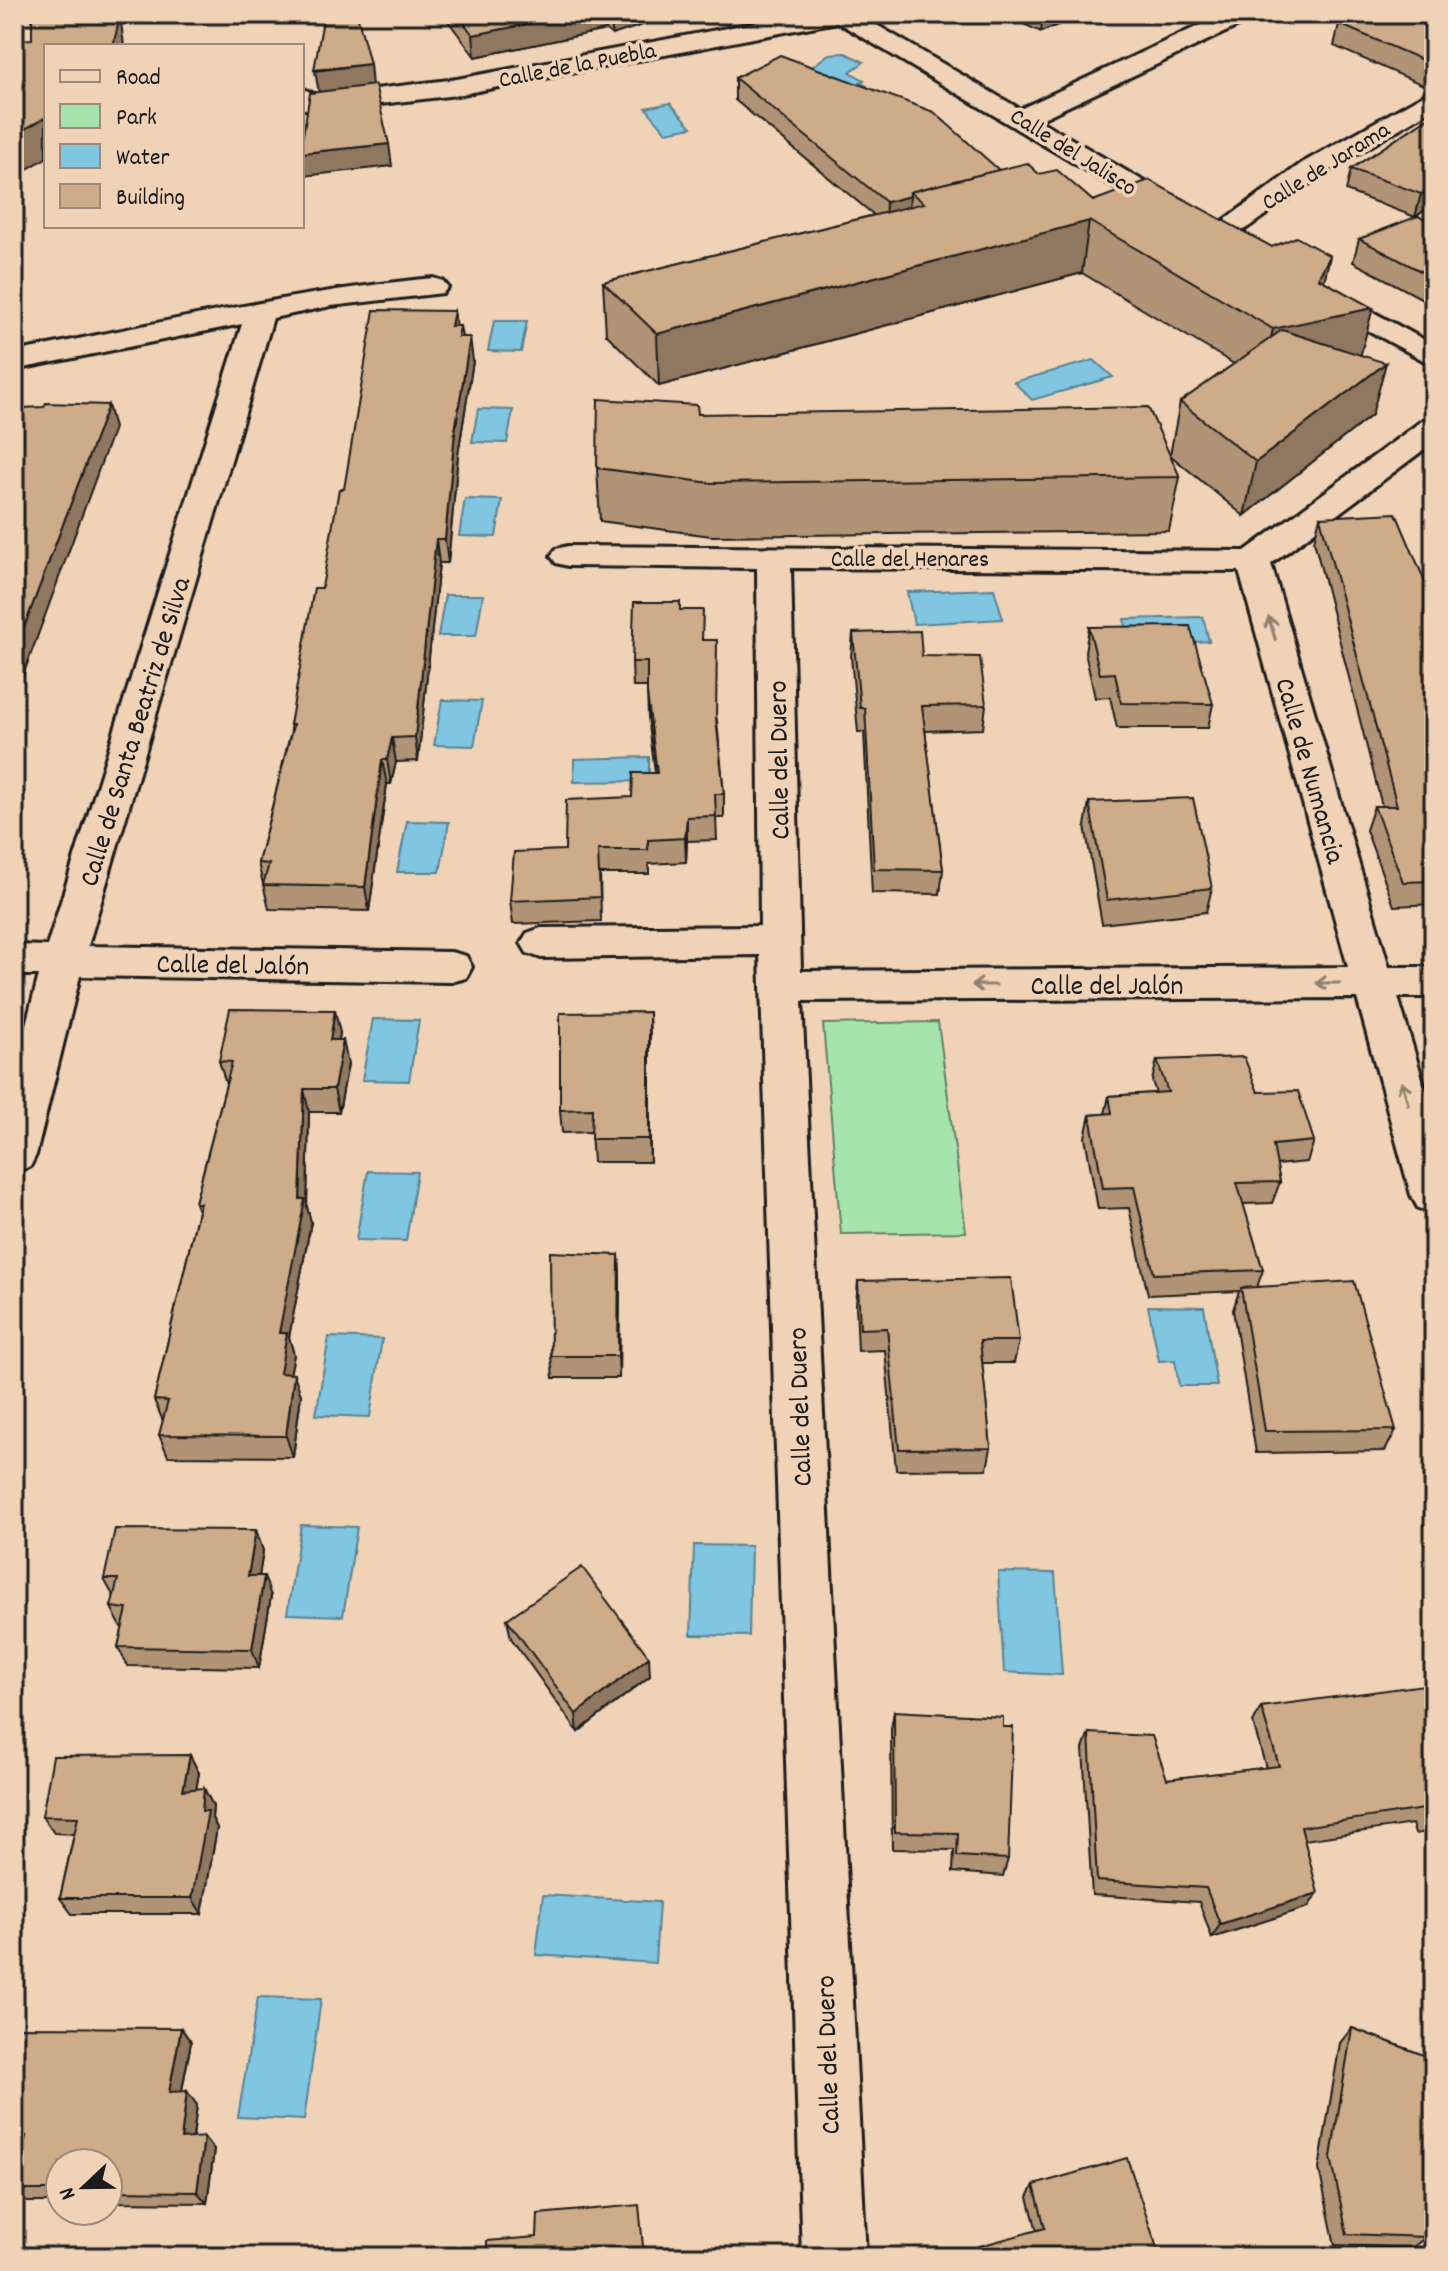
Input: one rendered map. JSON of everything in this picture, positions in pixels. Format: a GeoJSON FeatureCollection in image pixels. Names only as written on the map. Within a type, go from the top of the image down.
{"type":"FeatureCollection","features":[{"type":"Feature","properties":{"kind":"street","name":"Calle de la Puebla"},"geometry":{"type":"LineString","coordinates":[[307,100],[457,87],[841,14]]}},
{"type":"Feature","properties":{"kind":"street","name":"Calle del Jalisco"},"geometry":{"type":"LineString","coordinates":[[841,14],[1244,251]]}},
{"type":"Feature","properties":{"kind":"street"},"geometry":{"type":"LineString","coordinates":[[1021,118],[1244,14]]}},
{"type":"Feature","properties":{"kind":"street","name":"Calle de Jarama"},"geometry":{"type":"LineString","coordinates":[[1217,236],[1312,169],[1434,97]]}},
{"type":"Feature","properties":{"kind":"street"},"geometry":{"type":"LineString","coordinates":[[1087,186],[1117,179]]}},
{"type":"Feature","properties":{"kind":"street"},"geometry":{"type":"LineString","coordinates":[[1298,281],[1434,357]]}},
{"type":"Feature","properties":{"kind":"street"},"geometry":{"type":"LineString","coordinates":[[14,361],[261,309],[331,297],[433,287]]}},
{"type":"Feature","properties":{"kind":"street","name":"Calle de Santa Beatriz de Silva"},"geometry":{"type":"LineString","coordinates":[[14,1155],[63,960],[261,309]]}},
{"type":"Feature","properties":{"kind":"street"},"geometry":{"type":"LineString","coordinates":[[1253,561],[1434,427]]}},
{"type":"Feature","properties":{"kind":"street","name":"Calle del Henares"},"geometry":{"type":"LineString","coordinates":[[568,556],[1253,561]]}},
{"type":"Feature","properties":{"kind":"street","name":"Calle del Duero"},"geometry":{"type":"LineString","coordinates":[[774,557],[780,963],[834,2257]]}},
{"type":"Feature","properties":{"kind":"street","name":"Calle de Numancia"},"geometry":{"type":"LineString","coordinates":[[1253,561],[1434,1195]]}},
{"type":"Feature","properties":{"kind":"street","name":"Calle del Jalón"},"geometry":{"type":"LineString","coordinates":[[541,943],[780,963],[1373,983],[1434,982]]}},
{"type":"Feature","properties":{"kind":"street","name":"Calle del Jalón"},"geometry":{"type":"LineString","coordinates":[[14,960],[451,967]]}},
{"type":"Feature","properties":{"kind":"green space"},"geometry":{"type":"Polygon","coordinates":[[[938,1022],[966,1232],[841,1234],[823,1024],[938,1022]]]}},
{"type":"Feature","properties":{"kind":"water"},"geometry":{"type":"Polygon","coordinates":[[[845,53],[864,62],[850,72],[864,80],[860,82],[867,86],[866,89],[810,68],[829,54],[845,53]]]}},
{"type":"Feature","properties":{"kind":"water"},"geometry":{"type":"Polygon","coordinates":[[[670,103],[692,127],[666,132],[646,108],[670,103]]]}},
{"type":"Feature","properties":{"kind":"water"},"geometry":{"type":"Polygon","coordinates":[[[494,321],[527,321],[521,352],[488,351],[494,321]]]}},
{"type":"Feature","properties":{"kind":"water"},"geometry":{"type":"Polygon","coordinates":[[[1094,360],[1113,377],[1032,400],[1014,382],[1094,360]]]}},
{"type":"Feature","properties":{"kind":"water"},"geometry":{"type":"Polygon","coordinates":[[[478,409],[513,410],[507,443],[472,442],[478,409]]]}},
{"type":"Feature","properties":{"kind":"water"},"geometry":{"type":"Polygon","coordinates":[[[465,499],[502,500],[496,537],[459,536],[465,499]]]}},
{"type":"Feature","properties":{"kind":"water"},"geometry":{"type":"Polygon","coordinates":[[[994,589],[1003,619],[914,624],[907,592],[994,589]]]}},
{"type":"Feature","properties":{"kind":"water"},"geometry":{"type":"Polygon","coordinates":[[[445,595],[483,595],[476,636],[438,636],[445,595]]]}},
{"type":"Feature","properties":{"kind":"water"},"geometry":{"type":"Polygon","coordinates":[[[1203,617],[1209,641],[1131,646],[1124,619],[1203,617]]]}},
{"type":"Feature","properties":{"kind":"water"},"geometry":{"type":"Polygon","coordinates":[[[442,700],[482,701],[474,746],[434,745],[442,700]]]}},
{"type":"Feature","properties":{"kind":"water"},"geometry":{"type":"Polygon","coordinates":[[[649,757],[649,781],[574,782],[574,759],[649,757]]]}},
{"type":"Feature","properties":{"kind":"water"},"geometry":{"type":"Polygon","coordinates":[[[407,821],[449,822],[440,872],[397,872],[407,821]]]}},
{"type":"Feature","properties":{"kind":"water"},"geometry":{"type":"Polygon","coordinates":[[[373,1019],[419,1020],[409,1081],[362,1080],[373,1019]]]}},
{"type":"Feature","properties":{"kind":"water"},"geometry":{"type":"Polygon","coordinates":[[[368,1171],[417,1172],[406,1241],[356,1240],[368,1171]]]}},
{"type":"Feature","properties":{"kind":"water"},"geometry":{"type":"Polygon","coordinates":[[[1148,1306],[1204,1307],[1217,1386],[1179,1386],[1175,1360],[1159,1361],[1148,1306]]]}},
{"type":"Feature","properties":{"kind":"water"},"geometry":{"type":"Polygon","coordinates":[[[329,1337],[382,1339],[370,1417],[316,1415],[329,1337]]]}},
{"type":"Feature","properties":{"kind":"water"},"geometry":{"type":"Polygon","coordinates":[[[301,1525],[357,1527],[343,1616],[287,1614],[301,1525]]]}},
{"type":"Feature","properties":{"kind":"water"},"geometry":{"type":"Polygon","coordinates":[[[694,1545],[751,1546],[749,1636],[691,1635],[694,1545]]]}},
{"type":"Feature","properties":{"kind":"water"},"geometry":{"type":"Polygon","coordinates":[[[998,1572],[1055,1573],[1062,1675],[1004,1672],[998,1572]]]}},
{"type":"Feature","properties":{"kind":"water"},"geometry":{"type":"Polygon","coordinates":[[[543,1895],[659,1902],[655,1963],[536,1955],[543,1895]]]}},
{"type":"Feature","properties":{"kind":"water"},"geometry":{"type":"Polygon","coordinates":[[[258,1997],[321,1999],[304,2120],[238,2117],[258,1997]]]}},
{"type":"Feature","properties":{"kind":"building"},"geometry":{"type":"Polygon","coordinates":[[[32,14],[117,14],[113,44],[44,44],[44,118],[14,135],[14,40],[32,39],[32,14]]]}},
{"type":"Feature","properties":{"kind":"building"},"geometry":{"type":"Polygon","coordinates":[[[324,14],[357,14],[370,64],[314,70],[324,14]]]}},
{"type":"Feature","properties":{"kind":"building"},"geometry":{"type":"Polygon","coordinates":[[[457,14],[577,14],[473,35],[457,14]]]}},
{"type":"Feature","properties":{"kind":"building"},"geometry":{"type":"Polygon","coordinates":[[[1365,14],[1434,14],[1434,65],[1339,24],[1365,14]]]}},
{"type":"Feature","properties":{"kind":"building"},"geometry":{"type":"Polygon","coordinates":[[[780,55],[934,112],[999,170],[910,192],[910,196],[886,202],[735,78],[780,55]]]}},
{"type":"Feature","properties":{"kind":"building"},"geometry":{"type":"Polygon","coordinates":[[[375,85],[389,144],[304,153],[310,93],[375,85]]]}},
{"type":"Feature","properties":{"kind":"building"},"geometry":{"type":"Polygon","coordinates":[[[1434,114],[1434,185],[1421,194],[1351,169],[1434,114]]]}},
{"type":"Feature","properties":{"kind":"building"},"geometry":{"type":"Polygon","coordinates":[[[1027,163],[1039,174],[1057,170],[1093,201],[1149,180],[1272,247],[1296,237],[1330,256],[1318,278],[1373,308],[1273,329],[1089,221],[657,334],[603,282],[924,203],[910,192],[1027,163]]]}},
{"type":"Feature","properties":{"kind":"building"},"geometry":{"type":"Polygon","coordinates":[[[1418,216],[1434,224],[1434,278],[1359,239],[1418,216]]]}},
{"type":"Feature","properties":{"kind":"building"},"geometry":{"type":"Polygon","coordinates":[[[374,310],[454,311],[451,326],[460,326],[458,337],[470,337],[455,431],[445,539],[436,539],[415,737],[392,738],[387,760],[382,760],[365,887],[263,885],[269,864],[258,863],[293,725],[290,725],[314,588],[322,588],[339,489],[344,489],[374,310]]]}},
{"type":"Feature","properties":{"kind":"building"},"geometry":{"type":"Polygon","coordinates":[[[1282,330],[1386,363],[1256,462],[1180,402],[1282,330]]]}},
{"type":"Feature","properties":{"kind":"building"},"geometry":{"type":"Polygon","coordinates":[[[598,399],[697,405],[698,414],[1148,407],[1180,477],[711,483],[597,468],[598,399]]]}},
{"type":"Feature","properties":{"kind":"building"},"geometry":{"type":"Polygon","coordinates":[[[46,403],[108,405],[14,654],[14,422],[21,408],[44,407],[46,403]]]}},
{"type":"Feature","properties":{"kind":"building"},"geometry":{"type":"Polygon","coordinates":[[[1396,513],[1434,603],[1434,881],[1403,882],[1374,806],[1397,806],[1320,517],[1396,513]]]}},
{"type":"Feature","properties":{"kind":"building"},"geometry":{"type":"Polygon","coordinates":[[[634,602],[680,602],[680,610],[703,610],[702,640],[717,640],[716,718],[724,794],[715,794],[716,816],[687,817],[685,838],[648,840],[648,850],[598,850],[600,897],[510,901],[514,852],[565,850],[566,800],[632,797],[633,773],[657,773],[647,693],[647,662],[632,662],[634,602]]]}},
{"type":"Feature","properties":{"kind":"building"},"geometry":{"type":"Polygon","coordinates":[[[1190,626],[1213,704],[1121,703],[1115,673],[1100,674],[1089,627],[1190,626]]]}},
{"type":"Feature","properties":{"kind":"building"},"geometry":{"type":"Polygon","coordinates":[[[920,631],[922,656],[980,657],[986,705],[922,706],[943,870],[874,869],[865,708],[860,708],[853,633],[920,631]]]}},
{"type":"Feature","properties":{"kind":"building"},"geometry":{"type":"Polygon","coordinates":[[[1193,798],[1212,888],[1107,900],[1089,802],[1193,798]]]}},
{"type":"Feature","properties":{"kind":"building"},"geometry":{"type":"Polygon","coordinates":[[[230,1009],[335,1010],[330,1040],[343,1040],[334,1089],[304,1089],[300,1199],[305,1199],[279,1333],[287,1333],[280,1373],[294,1374],[286,1436],[159,1435],[168,1401],[154,1400],[200,1203],[195,1203],[232,1062],[219,1061],[230,1009]]]}},
{"type":"Feature","properties":{"kind":"building"},"geometry":{"type":"Polygon","coordinates":[[[649,1012],[649,1139],[591,1139],[592,1109],[560,1110],[560,1013],[649,1012]]]}},
{"type":"Feature","properties":{"kind":"building"},"geometry":{"type":"Polygon","coordinates":[[[1244,1057],[1258,1092],[1298,1091],[1314,1141],[1273,1145],[1280,1182],[1237,1183],[1263,1270],[1154,1274],[1134,1187],[1103,1188],[1090,1115],[1112,1113],[1109,1096],[1168,1092],[1157,1060],[1244,1057]]]}},
{"type":"Feature","properties":{"kind":"building"},"geometry":{"type":"Polygon","coordinates":[[[550,1252],[619,1255],[618,1356],[551,1356],[550,1252]]]}},
{"type":"Feature","properties":{"kind":"building"},"geometry":{"type":"Polygon","coordinates":[[[1011,1278],[1019,1341],[980,1341],[991,1448],[899,1449],[887,1328],[860,1329],[858,1281],[1011,1278]]]}},
{"type":"Feature","properties":{"kind":"building"},"geometry":{"type":"Polygon","coordinates":[[[1354,1281],[1396,1430],[1265,1431],[1241,1288],[1354,1281]]]}},
{"type":"Feature","properties":{"kind":"building"},"geometry":{"type":"Polygon","coordinates":[[[115,1529],[256,1530],[248,1576],[264,1576],[252,1649],[118,1647],[127,1609],[111,1607],[118,1579],[104,1579],[115,1529]]]}},
{"type":"Feature","properties":{"kind":"building"},"geometry":{"type":"Polygon","coordinates":[[[582,1567],[649,1657],[576,1714],[507,1619],[582,1567]]]}},
{"type":"Feature","properties":{"kind":"building"},"geometry":{"type":"Polygon","coordinates":[[[1431,1684],[1434,1692],[1434,1818],[1426,1819],[1423,1809],[1301,1827],[1318,1893],[1220,1924],[1206,1888],[1097,1881],[1089,1733],[1152,1736],[1167,1779],[1279,1766],[1261,1707],[1431,1684]]]}},
{"type":"Feature","properties":{"kind":"building"},"geometry":{"type":"Polygon","coordinates":[[[894,1711],[1003,1717],[1003,1727],[1013,1727],[1008,1859],[957,1856],[958,1833],[895,1832],[894,1711]]]}},
{"type":"Feature","properties":{"kind":"building"},"geometry":{"type":"Polygon","coordinates":[[[190,1755],[183,1790],[204,1788],[202,1811],[208,1811],[192,1898],[60,1898],[78,1817],[42,1816],[53,1756],[190,1755]]]}},
{"type":"Feature","properties":{"kind":"building"},"geometry":{"type":"Polygon","coordinates":[[[16,2027],[181,2028],[169,2092],[187,2091],[181,2139],[204,2137],[197,2192],[124,2191],[124,2147],[44,2147],[44,2190],[14,2190],[26,2136],[14,2135],[17,2095],[14,2095],[16,2027]]]}},
{"type":"Feature","properties":{"kind":"building"},"geometry":{"type":"Polygon","coordinates":[[[1352,2028],[1434,2059],[1434,2180],[1426,2237],[1347,2234],[1331,2157],[1352,2028]]]}},
{"type":"Feature","properties":{"kind":"building"},"geometry":{"type":"Polygon","coordinates":[[[1127,2158],[1160,2257],[952,2257],[951,2254],[1045,2228],[1034,2185],[1127,2158]]]}},
{"type":"Feature","properties":{"kind":"building"},"geometry":{"type":"Polygon","coordinates":[[[639,2205],[644,2257],[487,2257],[487,2241],[537,2237],[538,2214],[639,2205]]]}}]}
